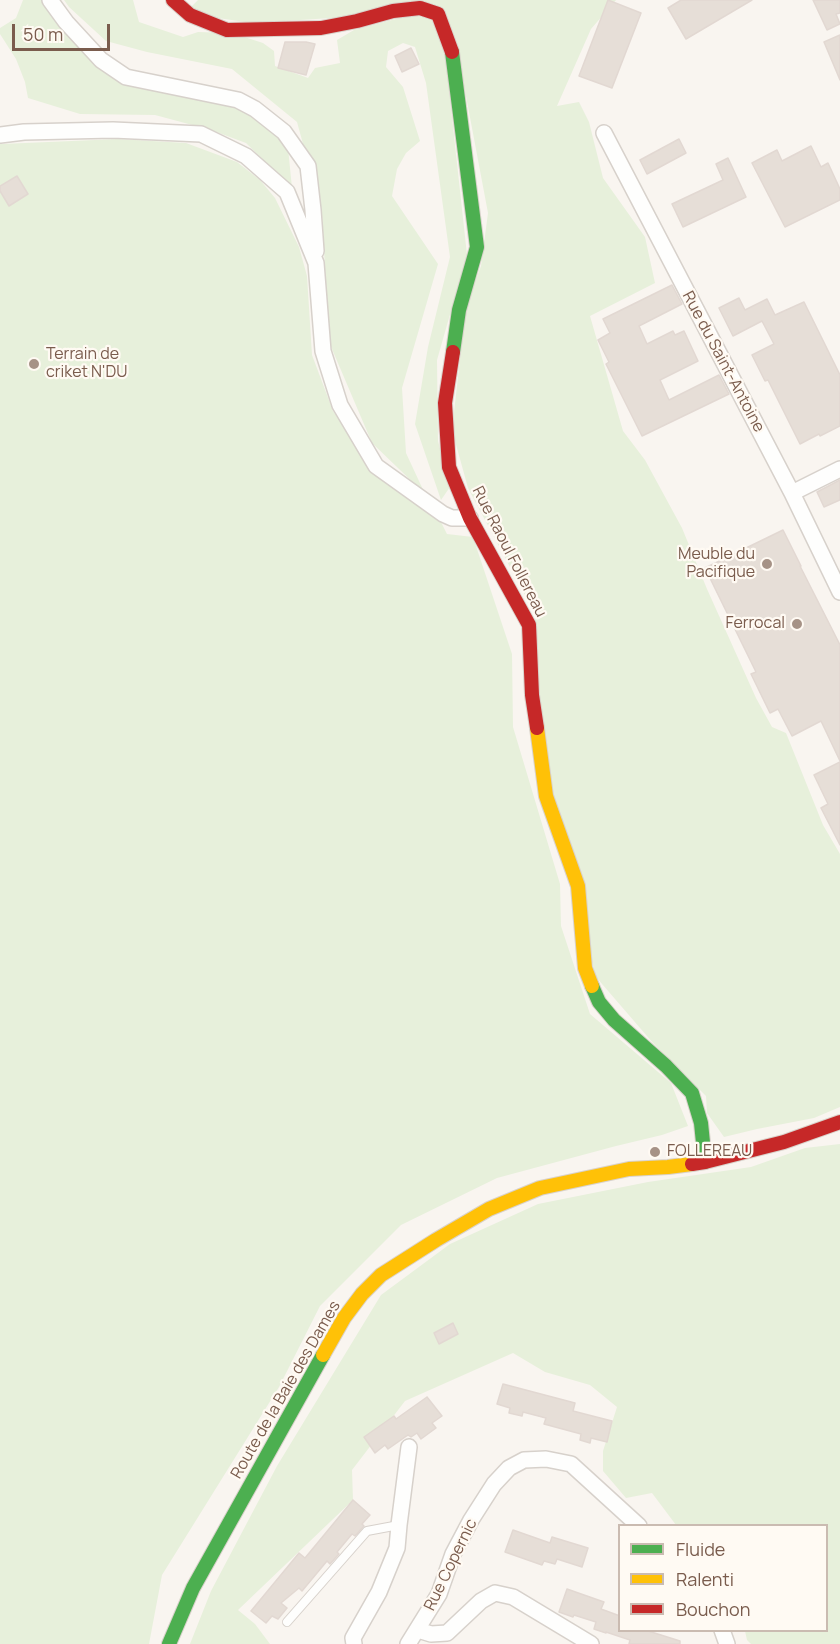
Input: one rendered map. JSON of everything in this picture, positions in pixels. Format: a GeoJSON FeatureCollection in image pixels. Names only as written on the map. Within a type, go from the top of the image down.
{"type":"FeatureCollection","features":[{"type":"Feature","properties":{"kind":"street"},"geometry":{"type":"LineString","coordinates":[[50,0],[66,22],[101,60],[126,77],[238,100],[255,109],[284,132],[308,166],[323,351],[340,405],[376,465],[443,514],[452,518],[470,518]]}},
{"type":"Feature","properties":{"kind":"street","name":"Rue Raoul Follereau"},"geometry":{"type":"LineString","coordinates":[[173,0],[190,15],[227,30],[321,28],[357,21],[393,10],[420,8],[438,14],[453,56],[477,247],[459,310],[445,403],[450,467],[470,518],[530,625],[532,695],[546,796],[578,886],[585,968],[599,1002],[614,1020],[666,1066],[692,1093],[701,1123],[705,1162]]}},
{"type":"Feature","properties":{"kind":"street"},"geometry":{"type":"LineString","coordinates":[[0,135],[24,132],[113,130],[201,134],[246,156],[286,192],[316,263]]}},
{"type":"Feature","properties":{"kind":"street","name":"Rue du Saint-Antoine"},"geometry":{"type":"LineString","coordinates":[[604,133],[792,493],[840,592]]}},
{"type":"Feature","properties":{"kind":"street"},"geometry":{"type":"LineString","coordinates":[[792,493],[840,469]]}},
{"type":"Feature","properties":{"kind":"street","name":"Route de la Baie des Dames"},"geometry":{"type":"LineString","coordinates":[[169,1644],[193,1588],[344,1318],[362,1294],[381,1275],[489,1209],[540,1188],[629,1169],[705,1162],[784,1142],[840,1122]]}},
{"type":"Feature","properties":{"kind":"street"},"geometry":{"type":"LineString","coordinates":[[351,1642],[379,1592],[397,1548],[409,1447]]}},
{"type":"Feature","properties":{"kind":"street","name":"Rue Copernic"},"geometry":{"type":"LineString","coordinates":[[408,1644],[440,1594],[453,1554],[471,1520],[494,1484],[509,1468],[524,1460],[546,1460],[571,1464],[637,1524]]}},
{"type":"Feature","properties":{"kind":"street"},"geometry":{"type":"LineString","coordinates":[[418,1630],[431,1635],[447,1633],[481,1601],[495,1593],[513,1597],[591,1644]]}},
{"type":"Feature","properties":{"kind":"lane"},"geometry":{"type":"LineString","coordinates":[[287,1622],[367,1531],[399,1525]]}},
{"type":"Feature","properties":{"kind":"green space"},"geometry":{"type":"Polygon","coordinates":[[[23,0],[46,0],[92,62],[122,80],[246,107],[288,148],[292,188],[246,143],[211,130],[155,115],[80,114],[28,98],[25,82],[16,59],[0,34],[0,28],[16,18],[23,0]]]}},
{"type":"Feature","properties":{"kind":"green space"},"geometry":{"type":"Polygon","coordinates":[[[64,0],[133,0],[139,22],[183,37],[198,32],[232,33],[263,43],[274,51],[275,66],[308,78],[315,68],[340,63],[337,40],[354,30],[411,15],[431,18],[445,53],[467,255],[437,360],[438,441],[450,487],[441,500],[415,424],[428,347],[450,257],[426,83],[415,47],[403,43],[388,51],[386,67],[403,87],[420,141],[406,153],[397,169],[392,196],[438,264],[402,388],[406,453],[425,494],[372,443],[329,342],[322,213],[297,122],[232,69],[147,52],[106,41],[64,0]]]}},
{"type":"Feature","properties":{"kind":"green space"},"geometry":{"type":"Polygon","coordinates":[[[198,0],[616,0],[591,29],[557,106],[579,102],[589,122],[603,178],[645,237],[655,283],[590,316],[623,431],[645,460],[682,528],[756,698],[772,727],[786,733],[823,825],[840,854],[840,1107],[814,1118],[724,1137],[707,1113],[706,1096],[653,1043],[596,977],[542,776],[535,614],[468,488],[452,430],[466,306],[481,266],[488,213],[459,59],[443,11],[252,23],[211,17],[191,7],[198,0]]]}},
{"type":"Feature","properties":{"kind":"green space"},"geometry":{"type":"Polygon","coordinates":[[[118,139],[186,143],[237,162],[260,180],[275,198],[299,247],[307,276],[312,355],[333,411],[384,482],[440,520],[447,534],[473,537],[512,654],[513,727],[560,884],[561,926],[590,1014],[671,1083],[688,1126],[662,1135],[497,1178],[401,1225],[320,1306],[279,1387],[162,1575],[149,1644],[0,1644],[0,141],[2,144],[118,139]]]}},
{"type":"Feature","properties":{"kind":"green space"},"geometry":{"type":"Polygon","coordinates":[[[840,1144],[840,1644],[751,1644],[747,1640],[745,1632],[828,1632],[828,1524],[675,1524],[652,1493],[626,1498],[603,1471],[603,1451],[617,1407],[590,1385],[545,1372],[513,1353],[405,1401],[352,1470],[353,1500],[238,1610],[255,1624],[270,1644],[190,1644],[211,1591],[277,1466],[381,1295],[450,1244],[538,1204],[648,1182],[751,1167],[805,1148],[840,1144]]]}},
{"type":"Feature","properties":{"kind":"building"},"geometry":{"type":"Polygon","coordinates":[[[608,0],[641,13],[612,88],[579,76],[608,0]]]}},
{"type":"Feature","properties":{"kind":"building"},"geometry":{"type":"Polygon","coordinates":[[[681,0],[752,0],[686,39],[668,8],[681,0]]]}},
{"type":"Feature","properties":{"kind":"building"},"geometry":{"type":"Polygon","coordinates":[[[813,0],[840,0],[840,13],[836,14],[840,24],[827,30],[813,0]]]}},
{"type":"Feature","properties":{"kind":"building"},"geometry":{"type":"Polygon","coordinates":[[[840,35],[840,80],[824,42],[840,35]]]}},
{"type":"Feature","properties":{"kind":"building"},"geometry":{"type":"Polygon","coordinates":[[[285,42],[315,44],[306,75],[278,68],[285,42]]]}},
{"type":"Feature","properties":{"kind":"building"},"geometry":{"type":"Polygon","coordinates":[[[411,48],[419,64],[402,72],[395,56],[411,48]]]}},
{"type":"Feature","properties":{"kind":"building"},"geometry":{"type":"Polygon","coordinates":[[[679,139],[686,153],[647,174],[640,160],[679,139]]]}},
{"type":"Feature","properties":{"kind":"building"},"geometry":{"type":"Polygon","coordinates":[[[811,146],[821,167],[828,163],[840,189],[840,200],[785,227],[752,163],[777,150],[782,161],[811,146]]]}},
{"type":"Feature","properties":{"kind":"building"},"geometry":{"type":"Polygon","coordinates":[[[728,158],[746,197],[683,227],[672,204],[723,180],[716,164],[728,158]]]}},
{"type":"Feature","properties":{"kind":"building"},"geometry":{"type":"Polygon","coordinates":[[[17,176],[28,194],[9,206],[0,191],[0,186],[17,176]]]}},
{"type":"Feature","properties":{"kind":"building"},"geometry":{"type":"Polygon","coordinates":[[[672,285],[682,304],[639,326],[647,344],[673,331],[675,335],[684,331],[698,361],[660,380],[669,400],[719,375],[729,394],[642,436],[606,364],[609,362],[598,340],[610,333],[603,319],[672,285]]]}},
{"type":"Feature","properties":{"kind":"building"},"geometry":{"type":"Polygon","coordinates":[[[739,298],[745,310],[767,299],[775,315],[804,302],[840,375],[840,426],[800,444],[768,380],[765,381],[752,355],[774,344],[762,321],[733,336],[719,308],[739,298]]]}},
{"type":"Feature","properties":{"kind":"building"},"geometry":{"type":"Polygon","coordinates":[[[840,480],[840,500],[824,507],[817,492],[840,480]]]}},
{"type":"Feature","properties":{"kind":"building"},"geometry":{"type":"Polygon","coordinates":[[[783,530],[840,645],[840,761],[821,721],[792,736],[778,709],[770,713],[751,674],[756,672],[705,568],[783,530]]]}},
{"type":"Feature","properties":{"kind":"building"},"geometry":{"type":"Polygon","coordinates":[[[840,762],[840,845],[821,808],[828,804],[814,775],[840,762]]]}},
{"type":"Feature","properties":{"kind":"building"},"geometry":{"type":"Polygon","coordinates":[[[453,1323],[458,1334],[439,1344],[434,1333],[453,1323]]]}},
{"type":"Feature","properties":{"kind":"building"},"geometry":{"type":"Polygon","coordinates":[[[503,1384],[575,1403],[573,1411],[612,1421],[607,1442],[591,1438],[590,1443],[580,1440],[581,1434],[544,1424],[546,1418],[523,1412],[522,1416],[509,1413],[510,1408],[497,1404],[503,1384]]]}},
{"type":"Feature","properties":{"kind":"building"},"geometry":{"type":"Polygon","coordinates":[[[427,1397],[442,1416],[432,1423],[436,1428],[421,1439],[417,1433],[411,1437],[408,1435],[388,1449],[385,1445],[375,1453],[364,1437],[394,1416],[396,1419],[427,1397]]]}},
{"type":"Feature","properties":{"kind":"building"},"geometry":{"type":"Polygon","coordinates":[[[353,1500],[370,1515],[362,1524],[364,1526],[355,1536],[352,1534],[330,1564],[327,1561],[302,1591],[299,1588],[281,1603],[287,1608],[278,1619],[272,1616],[266,1623],[251,1611],[299,1553],[305,1558],[353,1500]]]}},
{"type":"Feature","properties":{"kind":"building"},"geometry":{"type":"Polygon","coordinates":[[[513,1530],[550,1543],[552,1537],[588,1548],[582,1567],[557,1559],[555,1564],[544,1561],[542,1565],[505,1552],[513,1530]]]}},
{"type":"Feature","properties":{"kind":"building"},"geometry":{"type":"Polygon","coordinates":[[[567,1589],[604,1602],[601,1609],[618,1615],[618,1632],[651,1632],[680,1641],[680,1644],[629,1644],[630,1640],[594,1629],[596,1622],[559,1612],[567,1589]]]}},
{"type":"Feature","properties":{"kind":"traffic: fast"},"geometry":{"type":"LineString","coordinates":[[452,52],[477,247],[459,310],[453,352]]}},
{"type":"Feature","properties":{"kind":"traffic: fast"},"geometry":{"type":"LineString","coordinates":[[592,986],[599,1002],[614,1020],[666,1066],[692,1093],[701,1123],[705,1162]]}},
{"type":"Feature","properties":{"kind":"traffic: fast"},"geometry":{"type":"LineString","coordinates":[[169,1644],[193,1588],[323,1355]]}},
{"type":"Feature","properties":{"kind":"traffic: slow"},"geometry":{"type":"LineString","coordinates":[[537,728],[546,796],[578,886],[585,968],[592,986]]}},
{"type":"Feature","properties":{"kind":"traffic: slow"},"geometry":{"type":"LineString","coordinates":[[323,1355],[344,1318],[362,1294],[381,1275],[489,1209],[540,1188],[629,1169],[692,1164]]}},
{"type":"Feature","properties":{"kind":"traffic: jam"},"geometry":{"type":"LineString","coordinates":[[173,0],[190,15],[227,30],[321,28],[393,11],[420,8],[438,14],[452,52]]}},
{"type":"Feature","properties":{"kind":"traffic: jam"},"geometry":{"type":"LineString","coordinates":[[453,352],[445,403],[449,467],[470,518],[529,625],[532,695],[537,728]]}},
{"type":"Feature","properties":{"kind":"traffic: jam"},"geometry":{"type":"LineString","coordinates":[[692,1164],[784,1142],[840,1122]]}},
{"type":"Feature","properties":{"kind":"place","name":"Terrain de criket N'DU"},"geometry":{"type":"Point","coordinates":[34,364]}},
{"type":"Feature","properties":{"kind":"place","name":"Meuble du Pacifique"},"geometry":{"type":"Point","coordinates":[767,564]}},
{"type":"Feature","properties":{"kind":"place","name":"Ferrocal"},"geometry":{"type":"Point","coordinates":[797,624]}},
{"type":"Feature","properties":{"kind":"place","name":"FOLLEREAU"},"geometry":{"type":"Point","coordinates":[655,1152]}}]}
